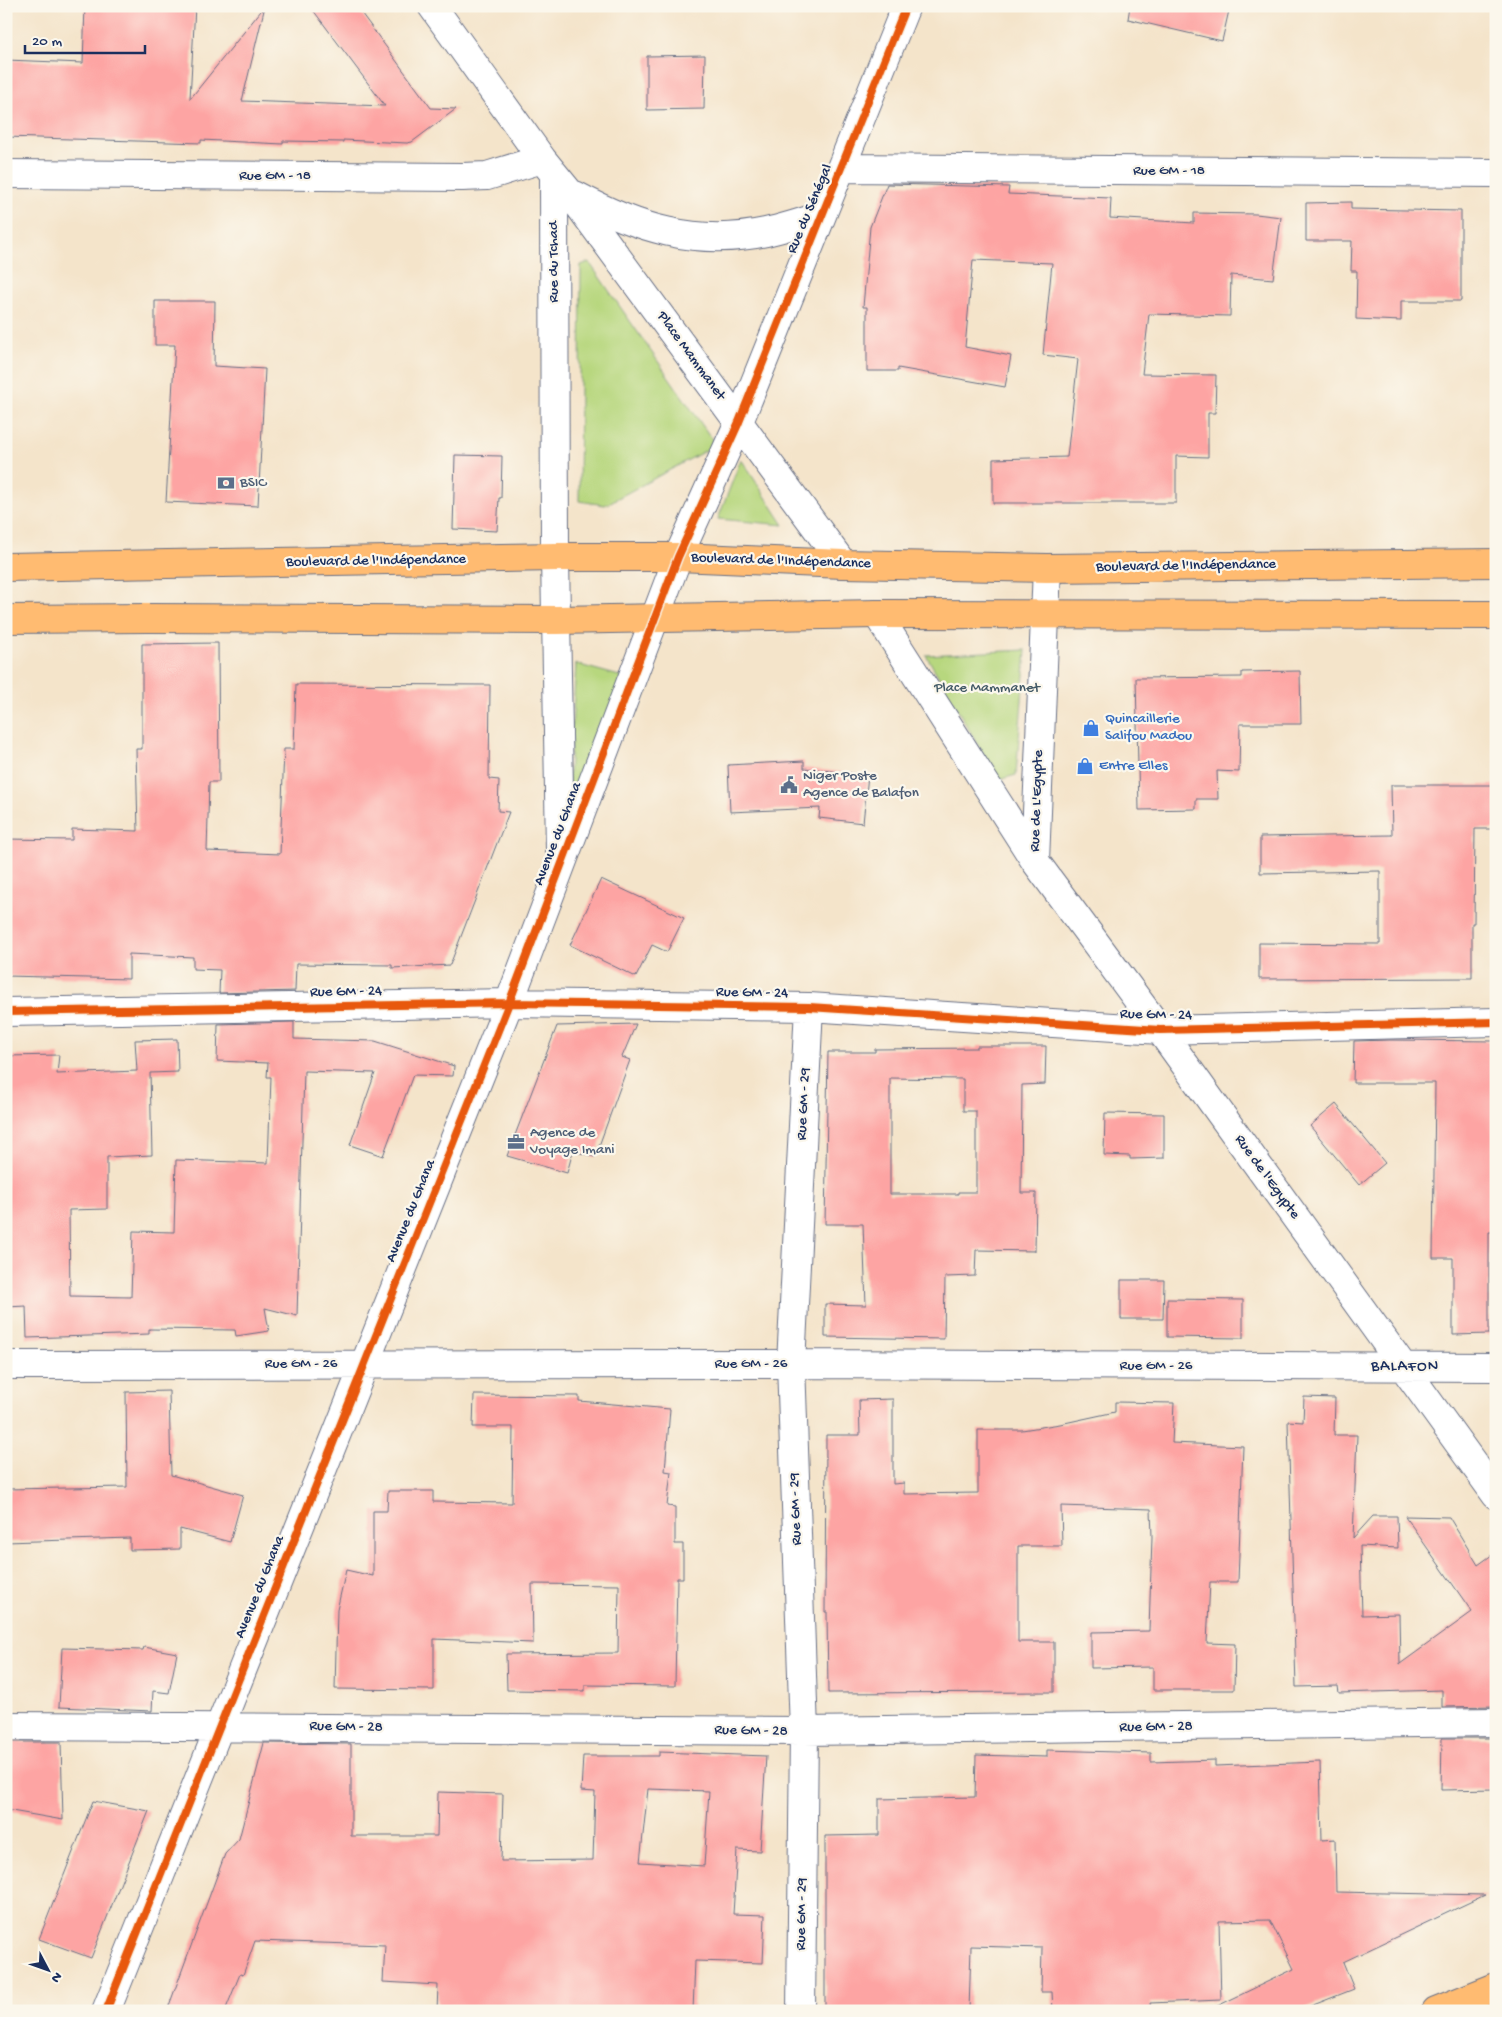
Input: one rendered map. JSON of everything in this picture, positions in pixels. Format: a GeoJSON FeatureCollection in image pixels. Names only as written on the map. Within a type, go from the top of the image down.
{"type":"FeatureCollection","features":[{"type":"Feature","properties":{"kind":"main road","name":"Boulevard de l'Indépendance"},"geometry":{"type":"LineString","coordinates":[[6,567],[555,557],[678,557],[843,564],[1047,568],[1496,563]]}},
{"type":"Feature","properties":{"kind":"main road"},"geometry":{"type":"LineString","coordinates":[[6,619],[557,620],[877,614],[1496,615]]}},
{"type":"Feature","properties":{"kind":"main road"},"geometry":{"type":"LineString","coordinates":[[1436,2011],[1496,1987]]}},
{"type":"Feature","properties":{"kind":"street","name":"Rue du Sénégal"},"geometry":{"type":"LineString","coordinates":[[739,422],[906,6]]}},
{"type":"Feature","properties":{"kind":"street"},"geometry":{"type":"LineString","coordinates":[[442,13],[555,175],[607,212],[658,231],[711,237],[764,232],[821,216]]}},
{"type":"Feature","properties":{"kind":"street","name":"Rue GM - 18"},"geometry":{"type":"LineString","coordinates":[[842,168],[1496,173]]}},
{"type":"Feature","properties":{"kind":"street","name":"Rue GM - 18"},"geometry":{"type":"LineString","coordinates":[[6,174],[462,178],[555,175]]}},
{"type":"Feature","properties":{"kind":"street","name":"Place Mammanet"},"geometry":{"type":"LineString","coordinates":[[555,175],[843,564]]}},
{"type":"Feature","properties":{"kind":"street","name":"Rue du Tchad"},"geometry":{"type":"LineString","coordinates":[[555,175],[555,557]]}},
{"type":"Feature","properties":{"kind":"street","name":"Avenue du Ghana"},"geometry":{"type":"LineString","coordinates":[[106,2011],[509,1003],[678,557],[739,422]]}},
{"type":"Feature","properties":{"kind":"street","name":"Avenue du Ghana"},"geometry":{"type":"LineString","coordinates":[[555,557],[560,866]]}},
{"type":"Feature","properties":{"kind":"street","name":"Rue de L'Egypte"},"geometry":{"type":"LineString","coordinates":[[1035,862],[1047,568]]}},
{"type":"Feature","properties":{"kind":"street","name":"Rue de L'Egypte"},"geometry":{"type":"LineString","coordinates":[[877,614],[1035,862]]}},
{"type":"Feature","properties":{"kind":"street","name":"Rue de l'Egypte"},"geometry":{"type":"LineString","coordinates":[[1035,862],[1160,1030],[1496,1495]]}},
{"type":"Feature","properties":{"kind":"street","name":"Rue GM - 24"},"geometry":{"type":"LineString","coordinates":[[6,1012],[509,1003],[809,1007],[1160,1030],[1496,1022]]}},
{"type":"Feature","properties":{"kind":"street","name":"Rue GM - 29"},"geometry":{"type":"LineString","coordinates":[[801,2011],[804,1731],[791,1364],[809,1007]]}},
{"type":"Feature","properties":{"kind":"street","name":"Rue GM - 26"},"geometry":{"type":"LineString","coordinates":[[6,1365],[791,1364],[1496,1367]]}},
{"type":"Feature","properties":{"kind":"street","name":"Rue GM - 28"},"geometry":{"type":"LineString","coordinates":[[6,1726],[804,1731],[1496,1722]]}},
{"type":"Feature","properties":{"kind":"green space"},"geometry":{"type":"Polygon","coordinates":[[[589,262],[716,445],[605,505],[579,501],[581,265],[589,262]]]}},
{"type":"Feature","properties":{"kind":"green space"},"geometry":{"type":"Polygon","coordinates":[[[741,459],[784,525],[718,519],[741,459]]]}},
{"type":"Feature","properties":{"kind":"green space","name":"Place Mammanet"},"geometry":{"type":"Polygon","coordinates":[[[1026,650],[1016,775],[998,780],[926,655],[1026,650]]]}},
{"type":"Feature","properties":{"kind":"green space"},"geometry":{"type":"Polygon","coordinates":[[[576,664],[623,677],[579,794],[568,791],[576,664]]]}},
{"type":"Feature","properties":{"kind":"building"},"geometry":{"type":"Polygon","coordinates":[[[85,6],[195,6],[190,99],[265,6],[242,101],[385,106],[310,6],[356,6],[431,108],[456,109],[412,142],[407,143],[343,140],[343,142],[283,141],[283,144],[201,140],[201,143],[6,137],[6,60],[83,63],[85,6]]]}},
{"type":"Feature","properties":{"kind":"building"},"geometry":{"type":"Polygon","coordinates":[[[1130,6],[1230,6],[1222,41],[1128,19],[1130,6]]]}},
{"type":"Feature","properties":{"kind":"building"},"geometry":{"type":"Polygon","coordinates":[[[705,55],[704,109],[647,110],[647,56],[705,55]]]}},
{"type":"Feature","properties":{"kind":"building"},"geometry":{"type":"Polygon","coordinates":[[[887,184],[1009,187],[1008,194],[1111,198],[1110,218],[1194,223],[1194,213],[1256,214],[1281,217],[1273,279],[1231,275],[1230,316],[1149,314],[1142,374],[1216,375],[1215,413],[1208,413],[1208,457],[1176,456],[1176,503],[993,503],[993,459],[1067,457],[1078,359],[1043,355],[1052,263],[973,260],[965,347],[1011,356],[1005,387],[898,368],[898,371],[867,371],[867,307],[863,307],[870,227],[887,184]]]}},
{"type":"Feature","properties":{"kind":"building"},"geometry":{"type":"Polygon","coordinates":[[[1351,202],[1351,209],[1461,211],[1461,301],[1401,301],[1401,321],[1356,319],[1357,271],[1351,271],[1352,241],[1306,241],[1306,203],[1351,202]]]}},
{"type":"Feature","properties":{"kind":"building"},"geometry":{"type":"Polygon","coordinates":[[[155,301],[215,301],[214,366],[265,369],[258,506],[166,502],[175,345],[155,345],[155,301]]]}},
{"type":"Feature","properties":{"kind":"building"},"geometry":{"type":"Polygon","coordinates":[[[455,455],[502,456],[501,498],[499,498],[497,531],[453,529],[455,455]]]}},
{"type":"Feature","properties":{"kind":"building"},"geometry":{"type":"Polygon","coordinates":[[[218,643],[219,782],[209,782],[207,851],[280,854],[284,749],[294,749],[296,684],[490,685],[489,779],[499,780],[498,811],[509,812],[450,965],[392,968],[392,965],[296,964],[295,991],[219,993],[220,970],[193,969],[193,957],[129,954],[129,979],[6,976],[6,839],[72,840],[72,829],[138,831],[136,749],[142,749],[142,644],[218,643]]]}},
{"type":"Feature","properties":{"kind":"building"},"geometry":{"type":"Polygon","coordinates":[[[1300,671],[1301,724],[1240,724],[1239,772],[1217,771],[1218,799],[1196,799],[1196,809],[1139,810],[1136,678],[1242,677],[1242,672],[1300,671]]]}},
{"type":"Feature","properties":{"kind":"building"},"geometry":{"type":"Polygon","coordinates":[[[804,761],[804,768],[868,775],[863,823],[819,818],[820,808],[730,812],[728,765],[804,761]]]}},
{"type":"Feature","properties":{"kind":"building"},"geometry":{"type":"Polygon","coordinates":[[[1391,785],[1496,785],[1496,829],[1475,829],[1472,978],[1259,979],[1259,943],[1380,944],[1380,871],[1260,873],[1260,837],[1392,835],[1391,785]]]}},
{"type":"Feature","properties":{"kind":"building"},"geometry":{"type":"Polygon","coordinates":[[[601,879],[684,918],[667,952],[652,945],[636,977],[570,945],[601,879]]]}},
{"type":"Feature","properties":{"kind":"building"},"geometry":{"type":"Polygon","coordinates":[[[294,1022],[294,1039],[375,1041],[454,1066],[453,1076],[413,1075],[383,1156],[350,1145],[375,1073],[304,1071],[297,1316],[265,1308],[269,1331],[236,1336],[235,1330],[149,1329],[149,1334],[27,1338],[26,1306],[6,1307],[6,1056],[59,1055],[57,1074],[137,1071],[135,1040],[177,1039],[178,1072],[150,1073],[152,1155],[107,1157],[107,1209],[69,1210],[70,1296],[131,1297],[133,1231],[174,1232],[176,1160],[268,1163],[271,1077],[267,1077],[268,1063],[217,1061],[218,1024],[294,1022]]]}},
{"type":"Feature","properties":{"kind":"building"},"geometry":{"type":"Polygon","coordinates":[[[636,1024],[622,1057],[630,1060],[595,1157],[573,1151],[567,1173],[507,1156],[557,1026],[636,1024]]]}},
{"type":"Feature","properties":{"kind":"building"},"geometry":{"type":"Polygon","coordinates":[[[1354,1041],[1496,1041],[1496,1232],[1489,1232],[1489,1334],[1453,1335],[1453,1258],[1433,1258],[1435,1083],[1353,1083],[1354,1041]]]}},
{"type":"Feature","properties":{"kind":"building"},"geometry":{"type":"Polygon","coordinates":[[[977,1046],[1046,1046],[1045,1084],[1022,1085],[1021,1193],[1036,1193],[1035,1251],[976,1250],[975,1276],[945,1277],[944,1339],[825,1337],[825,1304],[866,1305],[863,1224],[825,1224],[828,1052],[875,1052],[875,1049],[977,1048],[977,1046]],[[890,1078],[890,1194],[958,1194],[958,1192],[976,1192],[976,1111],[963,1111],[963,1079],[890,1078]]]}},
{"type":"Feature","properties":{"kind":"building"},"geometry":{"type":"Polygon","coordinates":[[[1336,1104],[1385,1163],[1359,1185],[1310,1126],[1336,1104]]]}},
{"type":"Feature","properties":{"kind":"building"},"geometry":{"type":"Polygon","coordinates":[[[1105,1113],[1164,1114],[1164,1158],[1130,1159],[1130,1156],[1104,1155],[1105,1113]]]}},
{"type":"Feature","properties":{"kind":"building"},"geometry":{"type":"Polygon","coordinates":[[[1121,1280],[1164,1280],[1163,1319],[1121,1319],[1121,1280]]]}},
{"type":"Feature","properties":{"kind":"building"},"geometry":{"type":"Polygon","coordinates":[[[1167,1299],[1243,1300],[1243,1338],[1167,1337],[1167,1299]]]}},
{"type":"Feature","properties":{"kind":"building"},"geometry":{"type":"Polygon","coordinates":[[[169,1391],[171,1475],[243,1495],[230,1542],[180,1529],[180,1549],[130,1550],[130,1538],[6,1542],[6,1489],[127,1487],[126,1392],[169,1391]]]}},
{"type":"Feature","properties":{"kind":"building"},"geometry":{"type":"Polygon","coordinates":[[[474,1395],[579,1396],[579,1401],[670,1409],[665,1471],[671,1472],[667,1506],[675,1507],[675,1544],[683,1544],[683,1578],[677,1578],[675,1686],[585,1685],[585,1691],[507,1690],[506,1654],[618,1653],[619,1585],[532,1584],[533,1643],[434,1639],[434,1690],[335,1689],[337,1610],[346,1570],[373,1576],[373,1511],[387,1511],[388,1491],[433,1491],[433,1502],[512,1503],[513,1427],[473,1427],[474,1395]]]}},
{"type":"Feature","properties":{"kind":"building"},"geometry":{"type":"Polygon","coordinates":[[[1304,1397],[1335,1398],[1334,1435],[1357,1435],[1353,1538],[1373,1516],[1397,1516],[1398,1548],[1360,1546],[1362,1615],[1399,1614],[1400,1664],[1472,1612],[1405,1516],[1449,1517],[1478,1565],[1496,1552],[1496,1706],[1442,1707],[1442,1690],[1339,1693],[1338,1686],[1296,1687],[1288,1421],[1303,1422],[1304,1397]]]}},
{"type":"Feature","properties":{"kind":"building"},"geometry":{"type":"Polygon","coordinates":[[[893,1399],[893,1484],[904,1483],[904,1494],[978,1493],[978,1430],[1022,1430],[1060,1424],[1115,1412],[1115,1402],[1174,1403],[1172,1443],[1243,1446],[1238,1582],[1210,1582],[1207,1643],[1235,1644],[1234,1690],[1153,1690],[1153,1667],[1091,1668],[1091,1632],[1149,1631],[1151,1509],[1061,1506],[1062,1546],[1018,1546],[1018,1642],[1054,1642],[1054,1692],[828,1693],[827,1612],[825,1612],[826,1435],[860,1435],[859,1400],[893,1399]]]}},
{"type":"Feature","properties":{"kind":"building"},"geometry":{"type":"Polygon","coordinates":[[[144,1647],[177,1653],[169,1693],[153,1691],[152,1711],[59,1707],[62,1648],[143,1650],[144,1647]]]}},
{"type":"Feature","properties":{"kind":"building"},"geometry":{"type":"Polygon","coordinates":[[[1442,1738],[1496,1738],[1496,1789],[1441,1790],[1442,1738]]]}},
{"type":"Feature","properties":{"kind":"building"},"geometry":{"type":"Polygon","coordinates":[[[7,1742],[61,1742],[63,1820],[6,1810],[7,1742]]]}},
{"type":"Feature","properties":{"kind":"building"},"geometry":{"type":"Polygon","coordinates":[[[264,1743],[351,1744],[351,1836],[437,1836],[438,1792],[503,1794],[501,1861],[593,1860],[595,1792],[581,1791],[583,1756],[659,1756],[659,1752],[766,1756],[760,1851],[737,1850],[733,1914],[765,1915],[763,1963],[695,1961],[693,2011],[437,2011],[438,1985],[383,1982],[385,1945],[255,1941],[243,1975],[240,1974],[225,2011],[167,2011],[225,1854],[239,1839],[264,1743]],[[648,1789],[640,1862],[704,1866],[709,1791],[648,1789]]]}},
{"type":"Feature","properties":{"kind":"building"},"geometry":{"type":"Polygon","coordinates":[[[1047,1750],[1151,1753],[1151,1762],[1215,1760],[1215,1766],[1320,1762],[1322,1840],[1335,1839],[1336,1892],[1485,1895],[1343,1962],[1354,1989],[1298,2011],[1207,2011],[1294,1969],[1270,1920],[1219,1921],[1221,2000],[1150,2003],[1151,2011],[1053,2011],[1052,1992],[1041,1992],[1042,1948],[971,1946],[969,2011],[825,2011],[825,1836],[879,1835],[879,1799],[975,1797],[976,1755],[1047,1757],[1047,1750]]]}},
{"type":"Feature","properties":{"kind":"building"},"geometry":{"type":"Polygon","coordinates":[[[93,1801],[149,1811],[91,1958],[39,1939],[93,1801]]]}},
{"type":"Feature","properties":{"kind":"cycle path"},"geometry":{"type":"LineString","coordinates":[[106,2011],[509,1003],[678,557],[739,422],[906,6]]}},
{"type":"Feature","properties":{"kind":"cycle path"},"geometry":{"type":"LineString","coordinates":[[6,1012],[509,1003],[809,1007],[1160,1030],[1496,1022]]}},
{"type":"Feature","properties":{"kind":"place","name":"BSIC"},"geometry":{"type":"Point","coordinates":[226,483]}},
{"type":"Feature","properties":{"kind":"place","name":"Quincaillerie Salifou Madou"},"geometry":{"type":"Point","coordinates":[1091,728]}},
{"type":"Feature","properties":{"kind":"place","name":"Entre Elles"},"geometry":{"type":"Point","coordinates":[1085,766]}},
{"type":"Feature","properties":{"kind":"place","name":"Niger Poste Agence de Balafon"},"geometry":{"type":"Point","coordinates":[789,785]}},
{"type":"Feature","properties":{"kind":"place","name":"Agence de Voyage Imani"},"geometry":{"type":"Point","coordinates":[516,1142]}},
{"type":"Feature","properties":{"kind":"district","name":"BALAFON"},"geometry":{"type":"Point","coordinates":[1405,1367]}}]}
